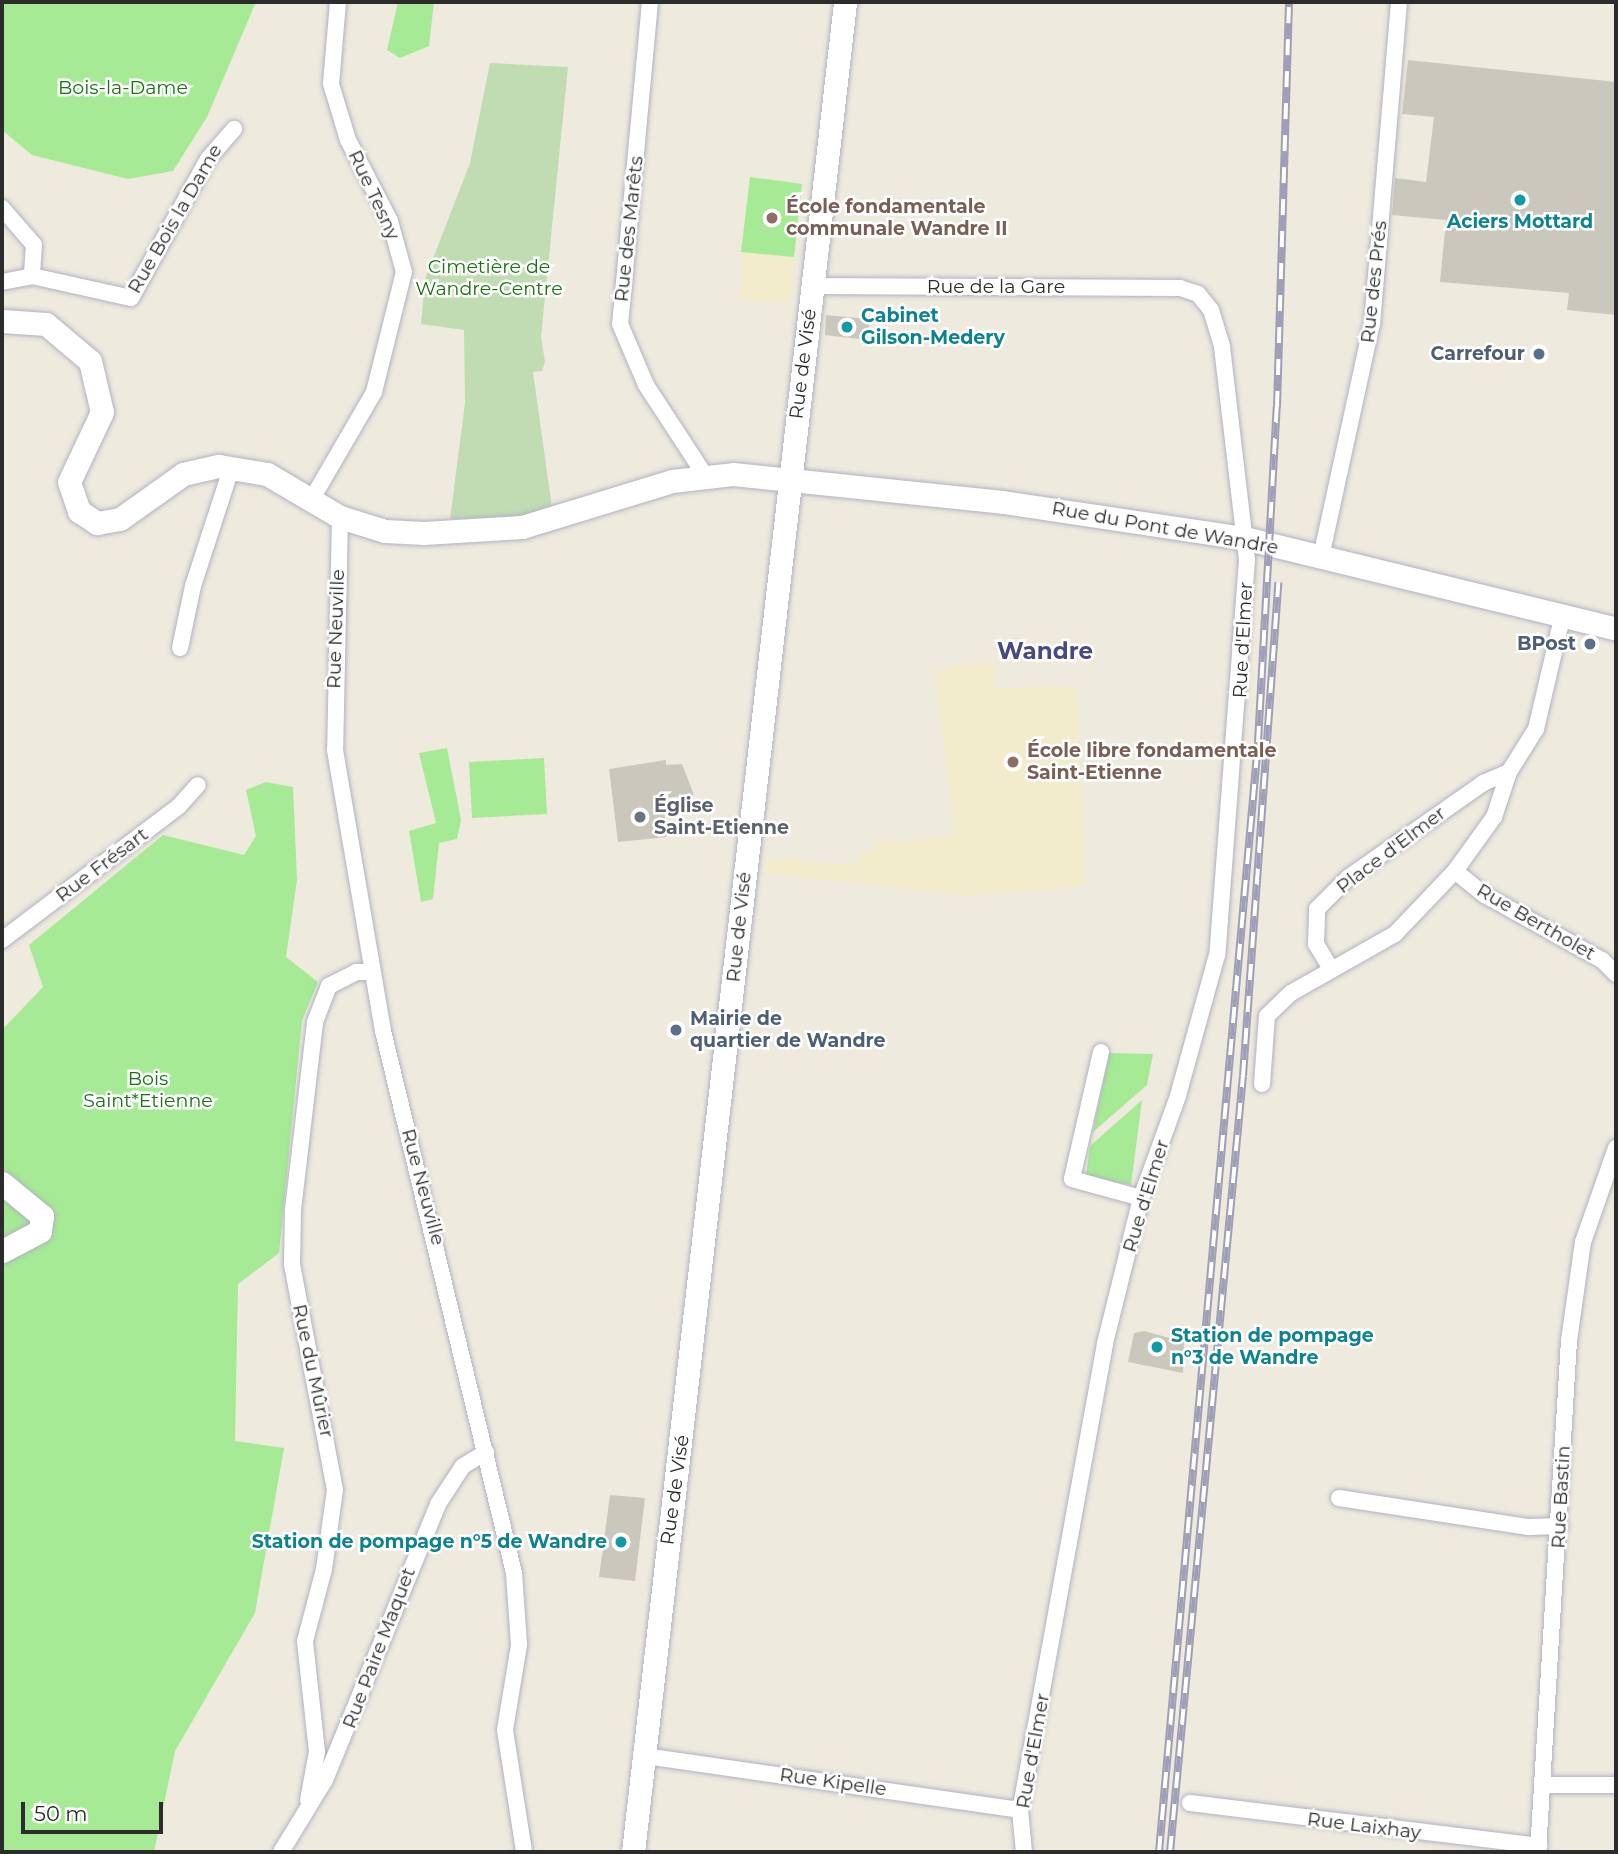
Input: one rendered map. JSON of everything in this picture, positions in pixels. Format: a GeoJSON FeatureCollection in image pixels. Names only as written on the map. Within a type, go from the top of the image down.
{"type":"FeatureCollection","features":[{"type":"Feature","properties":{"kind":"street","name":"Rue Tesny"},"geometry":{"type":"LineString","coordinates":[[313,497],[374,392],[404,272],[390,220],[348,140],[331,85],[338,2]]}},
{"type":"Feature","properties":{"kind":"street","name":"Rue des Marêts"},"geometry":{"type":"LineString","coordinates":[[650,2],[620,324],[646,385],[705,475]]}},
{"type":"Feature","properties":{"kind":"street","name":"Rue de Visé"},"geometry":{"type":"LineString","coordinates":[[633,1852],[845,2]]}},
{"type":"Feature","properties":{"kind":"street","name":"Rue des Prés"},"geometry":{"type":"LineString","coordinates":[[1321,557],[1372,324],[1399,2]]}},
{"type":"Feature","properties":{"kind":"street","name":"Rue Bois la Dame"},"geometry":{"type":"LineString","coordinates":[[2,282],[32,276],[131,298],[208,159],[234,130]]}},
{"type":"Feature","properties":{"kind":"street"},"geometry":{"type":"LineString","coordinates":[[2,208],[34,245],[32,276]]}},
{"type":"Feature","properties":{"kind":"street","name":"Rue de la Gare"},"geometry":{"type":"LineString","coordinates":[[812,286],[1180,288]]}},
{"type":"Feature","properties":{"kind":"street","name":"Rue d'Elmer"},"geometry":{"type":"LineString","coordinates":[[1024,1852],[1020,1810],[1105,1344],[1141,1198],[1178,1096],[1217,955],[1239,716],[1244,538],[1222,347],[1211,310],[1198,294],[1180,288]]}},
{"type":"Feature","properties":{"kind":"street"},"geometry":{"type":"LineString","coordinates":[[2,321],[46,324],[90,362],[102,412],[94,440],[69,482],[71,497],[89,519],[109,524],[183,474],[232,466],[267,474],[313,497]]}},
{"type":"Feature","properties":{"kind":"street"},"geometry":{"type":"LineString","coordinates":[[180,648],[192,586],[232,466]]}},
{"type":"Feature","properties":{"kind":"street","name":"Rue du Pont de Wandre"},"geometry":{"type":"LineString","coordinates":[[313,497],[340,517],[385,531],[502,531],[705,475],[790,479],[1003,502],[1244,538],[1562,618],[1616,629]]}},
{"type":"Feature","properties":{"kind":"street","name":"Rue Neuville"},"geometry":{"type":"LineString","coordinates":[[340,517],[335,750],[372,972],[514,1573],[519,1645],[505,1731],[524,1852]]}},
{"type":"Feature","properties":{"kind":"street"},"geometry":{"type":"LineString","coordinates":[[1262,1084],[1267,1016],[1291,993],[1395,934],[1455,871],[1494,817],[1509,772],[1536,729],[1562,618]]}},
{"type":"Feature","properties":{"kind":"street","name":"Place d'Elmer"},"geometry":{"type":"LineString","coordinates":[[1331,970],[1315,944],[1317,909],[1349,877],[1483,783],[1509,772]]}},
{"type":"Feature","properties":{"kind":"street","name":"Rue Frésart"},"geometry":{"type":"LineString","coordinates":[[2,940],[179,806],[198,785]]}},
{"type":"Feature","properties":{"kind":"street","name":"Rue Bertholet"},"geometry":{"type":"LineString","coordinates":[[1455,871],[1485,895],[1602,960],[1616,974]]}},
{"type":"Feature","properties":{"kind":"street","name":"Rue du Mûrier"},"geometry":{"type":"LineString","coordinates":[[308,1800],[317,1739],[305,1641],[324,1569],[335,1490],[292,1264],[293,1210],[315,1022],[329,986],[356,972],[372,972]]}},
{"type":"Feature","properties":{"kind":"street"},"geometry":{"type":"LineString","coordinates":[[1101,1052],[1072,1179],[1141,1198]]}},
{"type":"Feature","properties":{"kind":"street","name":"Rue Bastin"},"geometry":{"type":"LineString","coordinates":[[1538,1849],[1560,1526],[1569,1341],[1583,1242],[1616,1148]]}},
{"type":"Feature","properties":{"kind":"street"},"geometry":{"type":"LineString","coordinates":[[2,1183],[42,1216],[40,1231],[2,1251]]}},
{"type":"Feature","properties":{"kind":"street","name":"Rue Paire Maquet"},"geometry":{"type":"LineString","coordinates":[[281,1852],[308,1800],[325,1780],[362,1698],[438,1504],[463,1466],[486,1452]]}},
{"type":"Feature","properties":{"kind":"street"},"geometry":{"type":"LineString","coordinates":[[1339,1498],[1529,1527],[1560,1526]]}},
{"type":"Feature","properties":{"kind":"street","name":"Rue Kipelle"},"geometry":{"type":"LineString","coordinates":[[645,1756],[1020,1810]]}},
{"type":"Feature","properties":{"kind":"street"},"geometry":{"type":"LineString","coordinates":[[1542,1785],[1616,1785]]}},
{"type":"Feature","properties":{"kind":"street","name":"Rue Laixhay"},"geometry":{"type":"LineString","coordinates":[[1190,1803],[1538,1849]]}},
{"type":"Feature","properties":{"kind":"shaded area","name":"École fondamentale communale Wandre II"},"geometry":{"type":"Polygon","coordinates":[[[750,177],[802,184],[789,304],[739,298],[750,177]]]}},
{"type":"Feature","properties":{"kind":"shaded area","name":"École libre fondamentale Saint-Etienne"},"geometry":{"type":"Polygon","coordinates":[[[994,663],[996,688],[1077,686],[1086,886],[970,896],[765,873],[766,858],[857,865],[860,851],[873,852],[874,839],[908,842],[954,834],[935,671],[950,670],[951,664],[994,663]]]}},
{"type":"Feature","properties":{"kind":"green space","name":"Bois-la-Dame"},"geometry":{"type":"Polygon","coordinates":[[[2,2],[256,2],[207,117],[173,171],[128,179],[32,155],[2,130],[2,2]]]}},
{"type":"Feature","properties":{"kind":"green space"},"geometry":{"type":"Polygon","coordinates":[[[398,2],[434,2],[429,46],[400,58],[387,50],[398,2]]]}},
{"type":"Feature","properties":{"kind":"green space","name":"Cimetière de Wandre-Centre"},"geometry":{"type":"Polygon","coordinates":[[[490,63],[568,67],[541,337],[545,362],[542,371],[533,372],[552,508],[531,517],[450,519],[465,403],[464,330],[421,324],[425,279],[470,163],[490,63]]]}},
{"type":"Feature","properties":{"kind":"green space","name":"École fondamentale communale Wandre II"},"geometry":{"type":"Polygon","coordinates":[[[750,177],[802,184],[794,257],[741,252],[750,177]]]}},
{"type":"Feature","properties":{"kind":"green space"},"geometry":{"type":"Polygon","coordinates":[[[447,748],[461,820],[457,839],[439,843],[433,899],[421,902],[409,831],[436,823],[419,753],[447,748]]]}},
{"type":"Feature","properties":{"kind":"green space"},"geometry":{"type":"Polygon","coordinates":[[[544,758],[547,814],[472,818],[469,762],[544,758]]]}},
{"type":"Feature","properties":{"kind":"green space","name":"Bois Saint*Etienne"},"geometry":{"type":"Polygon","coordinates":[[[266,782],[293,787],[297,880],[286,957],[318,982],[302,1021],[279,1253],[238,1284],[235,1441],[284,1448],[255,1613],[175,1751],[154,1852],[2,1852],[2,1030],[43,987],[29,945],[163,835],[244,855],[256,836],[246,790],[266,782]]]}},
{"type":"Feature","properties":{"kind":"green space"},"geometry":{"type":"Polygon","coordinates":[[[1109,1053],[1153,1054],[1147,1085],[1093,1132],[1109,1053]]]}},
{"type":"Feature","properties":{"kind":"green space"},"geometry":{"type":"Polygon","coordinates":[[[1142,1100],[1131,1185],[1086,1176],[1090,1146],[1142,1100]]]}},
{"type":"Feature","properties":{"kind":"building","name":"Aciers Mottard"},"geometry":{"type":"Polygon","coordinates":[[[1408,60],[1616,82],[1616,315],[1567,310],[1569,293],[1440,282],[1446,220],[1392,215],[1395,178],[1426,182],[1434,117],[1402,114],[1408,60]]]}},
{"type":"Feature","properties":{"kind":"building","name":"Cabinet Gilson-Medery"},"geometry":{"type":"Polygon","coordinates":[[[826,315],[870,319],[867,340],[825,335],[826,315]]]}},
{"type":"Feature","properties":{"kind":"building","name":"Église Saint-Etienne"},"geometry":{"type":"Polygon","coordinates":[[[666,760],[666,765],[682,764],[694,795],[663,798],[667,837],[618,842],[609,769],[666,760]]]}},
{"type":"Feature","properties":{"kind":"building","name":"Station de pompage n°3 de Wandre"},"geometry":{"type":"Polygon","coordinates":[[[1144,1331],[1184,1342],[1183,1373],[1128,1362],[1134,1333],[1144,1331]]]}},
{"type":"Feature","properties":{"kind":"building","name":"Station de pompage n°5 de Wandre"},"geometry":{"type":"Polygon","coordinates":[[[610,1495],[645,1498],[635,1581],[599,1577],[610,1495]]]}},
{"type":"Feature","properties":{"kind":"railway"},"geometry":{"type":"LineString","coordinates":[[1159,1852],[1258,742],[1277,407],[1289,2]]}},
{"type":"Feature","properties":{"kind":"railway"},"geometry":{"type":"LineString","coordinates":[[1170,1852],[1243,1076],[1278,582]]}},
{"type":"Feature","properties":{"kind":"place","name":"Aciers Mottard"},"geometry":{"type":"Point","coordinates":[1520,200]}},
{"type":"Feature","properties":{"kind":"place","name":"École fondamentale communale Wandre II"},"geometry":{"type":"Point","coordinates":[772,218]}},
{"type":"Feature","properties":{"kind":"place","name":"Cabinet Gilson-Medery"},"geometry":{"type":"Point","coordinates":[847,327]}},
{"type":"Feature","properties":{"kind":"place","name":"Carrefour"},"geometry":{"type":"Point","coordinates":[1539,354]}},
{"type":"Feature","properties":{"kind":"place","name":"BPost"},"geometry":{"type":"Point","coordinates":[1590,644]}},
{"type":"Feature","properties":{"kind":"place","name":"École libre fondamentale Saint-Etienne"},"geometry":{"type":"Point","coordinates":[1013,762]}},
{"type":"Feature","properties":{"kind":"place","name":"Église Saint-Etienne"},"geometry":{"type":"Point","coordinates":[640,817]}},
{"type":"Feature","properties":{"kind":"place","name":"Mairie de quartier de Wandre"},"geometry":{"type":"Point","coordinates":[676,1030]}},
{"type":"Feature","properties":{"kind":"place","name":"Station de pompage n°3 de Wandre"},"geometry":{"type":"Point","coordinates":[1157,1347]}},
{"type":"Feature","properties":{"kind":"place","name":"Station de pompage n°5 de Wandre"},"geometry":{"type":"Point","coordinates":[621,1542]}},
{"type":"Feature","properties":{"kind":"district","name":"Wandre"},"geometry":{"type":"Point","coordinates":[1045,651]}}]}
